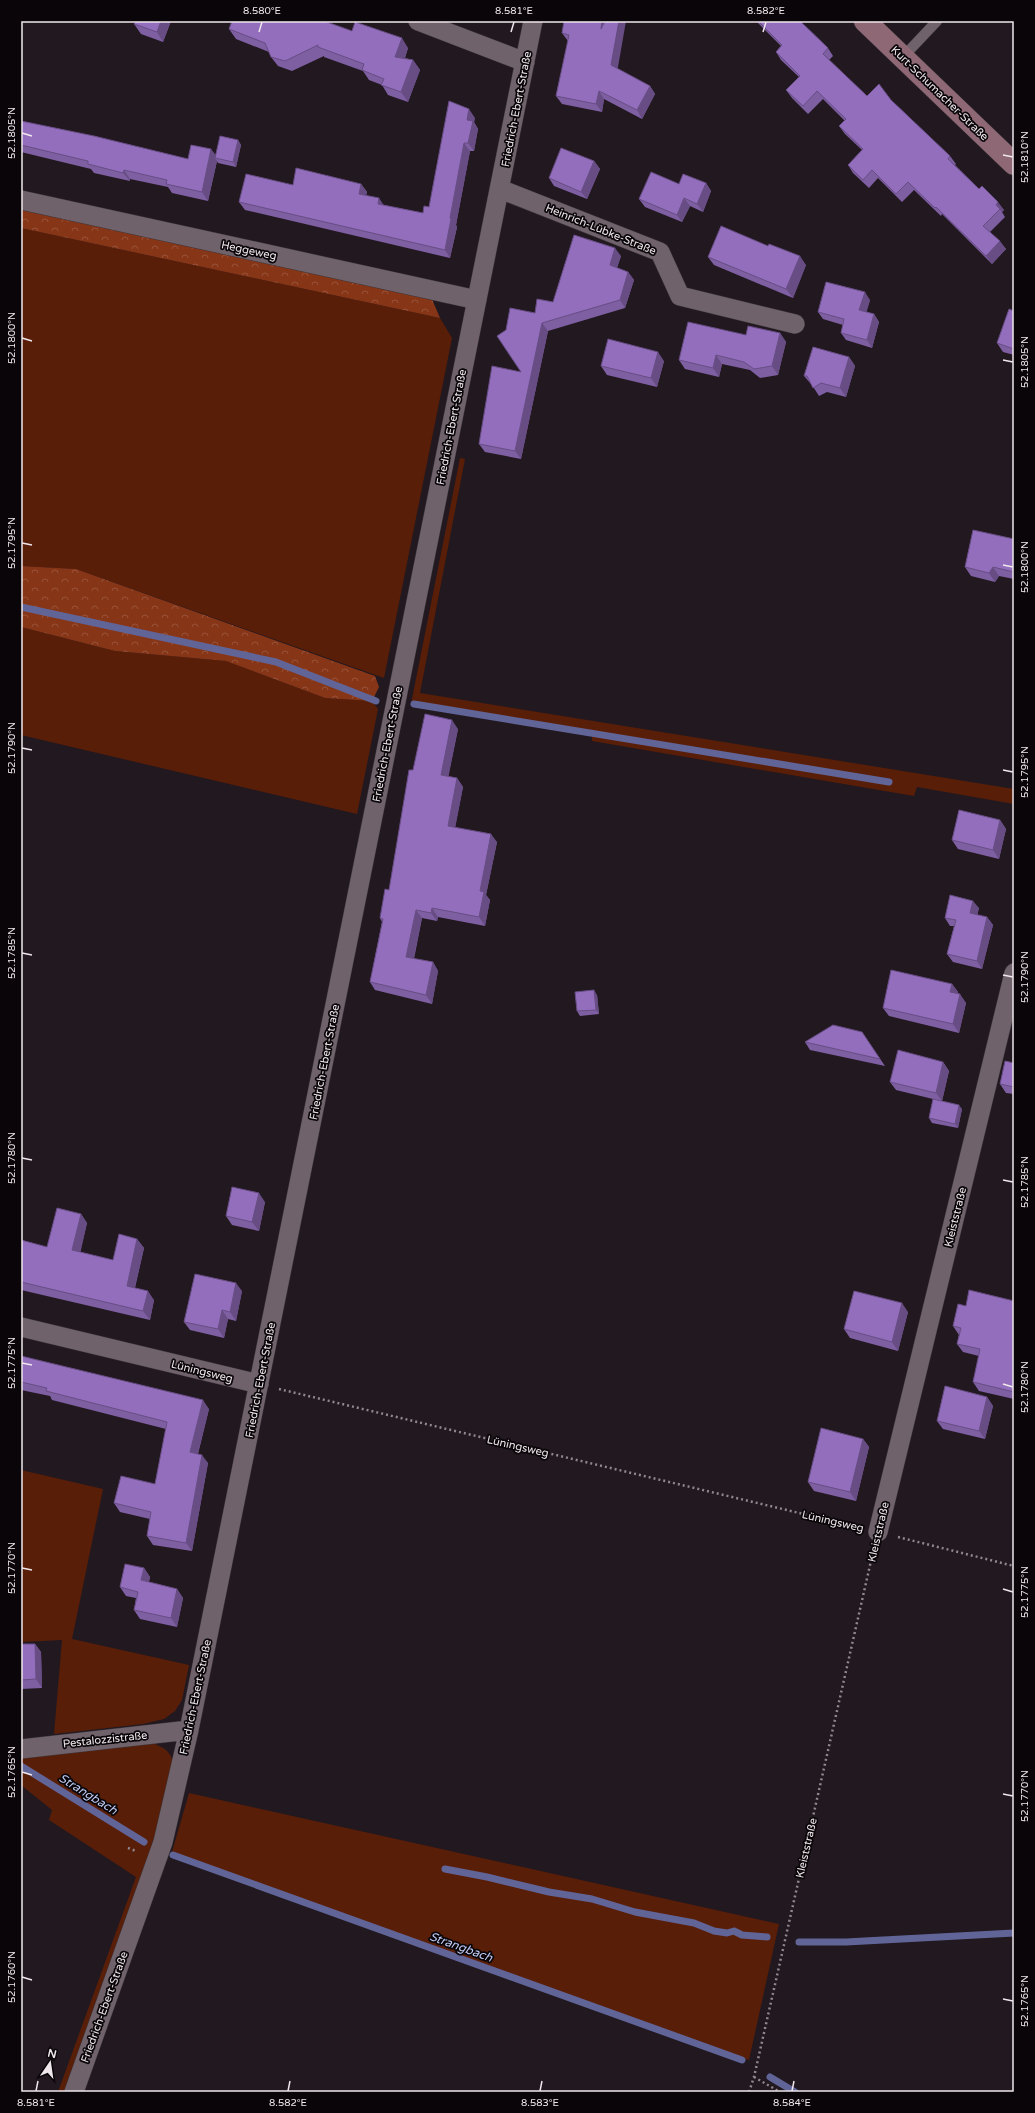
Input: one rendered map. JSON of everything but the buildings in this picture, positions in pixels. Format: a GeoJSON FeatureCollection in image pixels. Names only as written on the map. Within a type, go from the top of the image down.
{"type":"FeatureCollection","features":[{"type":"Feature","properties":{"kind":"street"},"geometry":{"type":"LineString","coordinates":[[418,21],[525,62]]}},
{"type":"Feature","properties":{"kind":"street","name":"Friedrich-Ebert-Straße"},"geometry":{"type":"LineString","coordinates":[[74,2092],[163,1842],[189,1730],[533,21]]}},
{"type":"Feature","properties":{"kind":"street","name":"Kurt-Schumacher-Straße"},"geometry":{"type":"LineString","coordinates":[[865,21],[1014,164]]}},
{"type":"Feature","properties":{"kind":"street","name":"Heinrich-Lübke-Straße"},"geometry":{"type":"LineString","coordinates":[[500,189],[660,252],[680,296],[796,324]]}},
{"type":"Feature","properties":{"kind":"street","name":"Heggeweg"},"geometry":{"type":"LineString","coordinates":[[21,200],[477,300]]}},
{"type":"Feature","properties":{"kind":"street","name":"Kleiststraße"},"geometry":{"type":"LineString","coordinates":[[878,1532],[1007,1033],[1014,973]]}},
{"type":"Feature","properties":{"kind":"street","name":"Lüningsweg"},"geometry":{"type":"LineString","coordinates":[[21,1327],[259,1384]]}},
{"type":"Feature","properties":{"kind":"street","name":"Pestalozzistraße"},"geometry":{"type":"LineString","coordinates":[[21,1749],[189,1730]]}},
{"type":"Feature","properties":{"kind":"lane"},"geometry":{"type":"LineString","coordinates":[[903,57],[937,21]]}},
{"type":"Feature","properties":{"kind":"path","name":"Lüningsweg"},"geometry":{"type":"LineString","coordinates":[[259,1384],[1014,1566]]}},
{"type":"Feature","properties":{"kind":"path","name":"Kleiststraße"},"geometry":{"type":"LineString","coordinates":[[749,2092],[754,2077],[878,1532]]}},
{"type":"Feature","properties":{"kind":"path"},"geometry":{"type":"LineString","coordinates":[[754,2077],[780,2092]]}},
{"type":"Feature","properties":{"kind":"shaded area"},"geometry":{"type":"Polygon","coordinates":[[[21,228],[440,318],[452,338],[384,678],[76,569],[21,566],[21,228]]]}},
{"type":"Feature","properties":{"kind":"shaded area"},"geometry":{"type":"Polygon","coordinates":[[[460,458],[465,459],[420,693],[1014,789],[1014,804],[917,787],[914,796],[592,741],[592,736],[411,704],[460,458]]]}},
{"type":"Feature","properties":{"kind":"shaded area"},"geometry":{"type":"Polygon","coordinates":[[[21,627],[115,651],[226,661],[325,698],[372,701],[378,709],[357,814],[21,735],[21,627]]]}},
{"type":"Feature","properties":{"kind":"shaded area"},"geometry":{"type":"Polygon","coordinates":[[[21,1470],[103,1489],[72,1639],[189,1665],[182,1700],[175,1711],[164,1719],[143,1724],[54,1734],[62,1640],[21,1642],[21,1470]]]}},
{"type":"Feature","properties":{"kind":"shaded area"},"geometry":{"type":"Polygon","coordinates":[[[152,1743],[166,1750],[171,1756],[173,1773],[170,1789],[125,1928],[65,2092],[58,2092],[136,1877],[49,1820],[52,1810],[21,1785],[21,1758],[152,1743]]]}},
{"type":"Feature","properties":{"kind":"shaded area"},"geometry":{"type":"Polygon","coordinates":[[[189,1793],[779,1924],[749,2060],[172,1852],[189,1793]]]}},
{"type":"Feature","properties":{"kind":"green space"},"geometry":{"type":"Polygon","coordinates":[[[21,205],[431,297],[440,318],[21,228],[21,205]]]}},
{"type":"Feature","properties":{"kind":"green space"},"geometry":{"type":"Polygon","coordinates":[[[21,566],[76,569],[375,676],[379,687],[372,701],[325,698],[226,661],[115,651],[21,627],[21,566]]]}},
{"type":"Feature","properties":{"kind":"waterway"},"geometry":{"type":"LineString","coordinates":[[21,607],[276,662],[376,701]]}},
{"type":"Feature","properties":{"kind":"waterway"},"geometry":{"type":"LineString","coordinates":[[414,704],[889,782]]}},
{"type":"Feature","properties":{"kind":"waterway","name":"Strangbach"},"geometry":{"type":"LineString","coordinates":[[21,1766],[144,1842]]}},
{"type":"Feature","properties":{"kind":"waterway","name":"Strangbach"},"geometry":{"type":"LineString","coordinates":[[173,1855],[742,2060]]}},
{"type":"Feature","properties":{"kind":"waterway"},"geometry":{"type":"LineString","coordinates":[[445,1869],[487,1877],[549,1892],[592,1899],[635,1912],[694,1923],[714,1931],[727,1933],[734,1931],[742,1935],[767,1937]]}},
{"type":"Feature","properties":{"kind":"waterway"},"geometry":{"type":"LineString","coordinates":[[799,1942],[846,1942],[1014,1933]]}},
{"type":"Feature","properties":{"kind":"waterway","name":"Strangbach"},"geometry":{"type":"LineString","coordinates":[[770,2077],[795,2092]]}}]}
